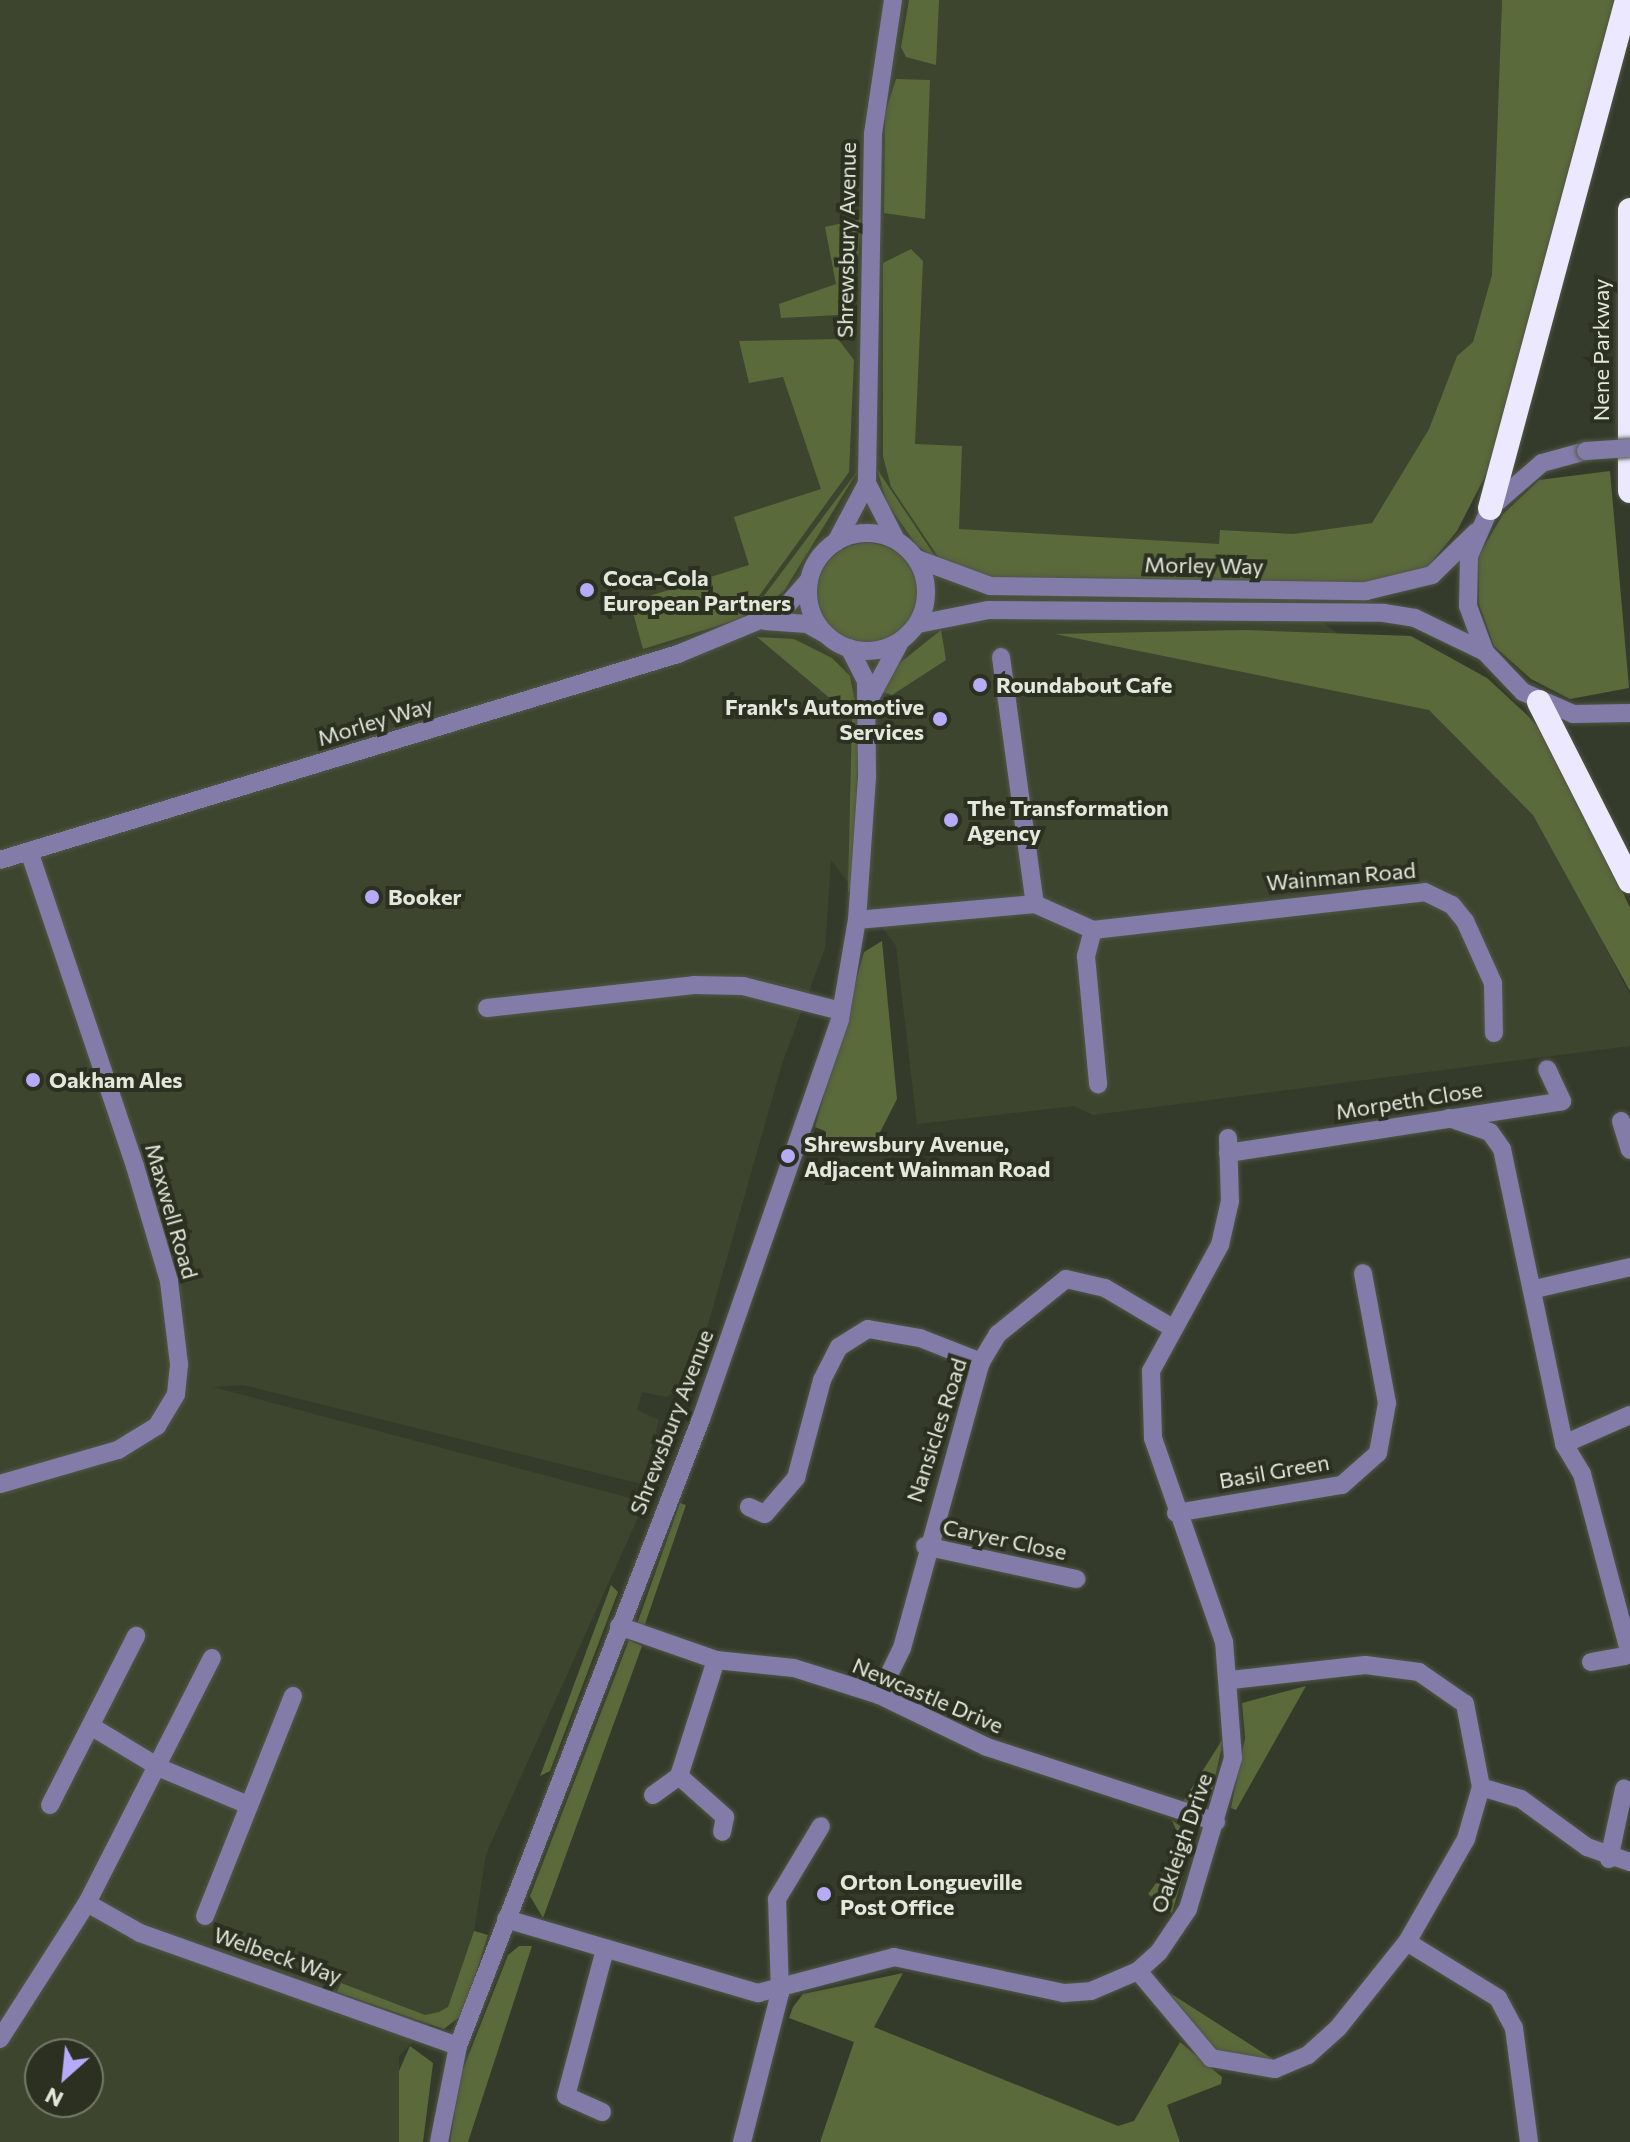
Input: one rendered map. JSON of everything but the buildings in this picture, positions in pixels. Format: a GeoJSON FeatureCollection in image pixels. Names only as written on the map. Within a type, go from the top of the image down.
{"type":"FeatureCollection","features":[{"type":"Feature","properties":{"kind":"highway"},"geometry":{"type":"LineString","coordinates":[[1490,508],[1627,0]]}},
{"type":"Feature","properties":{"kind":"highway","name":"Nene Parkway"},"geometry":{"type":"LineString","coordinates":[[1630,210],[1630,491]]}},
{"type":"Feature","properties":{"kind":"highway"},"geometry":{"type":"LineString","coordinates":[[1539,702],[1630,881]]}},
{"type":"Feature","properties":{"kind":"street","name":"Shrewsbury Avenue"},"geometry":{"type":"LineString","coordinates":[[836,542],[867,483],[873,134],[893,0]]}},
{"type":"Feature","properties":{"kind":"street"},"geometry":{"type":"LineString","coordinates":[[1630,448],[1586,451],[1542,463],[1490,508],[1476,532],[1467,593],[1485,652],[1539,702],[1609,716],[1630,713]]}},
{"type":"Feature","properties":{"kind":"street","name":"Shrewsbury Avenue"},"geometry":{"type":"LineString","coordinates":[[867,483],[896,540]]}},
{"type":"Feature","properties":{"kind":"street","name":"Morley Way"},"geometry":{"type":"LineString","coordinates":[[917,559],[990,586],[1366,591],[1400,588],[1432,575],[1476,532]]}},
{"type":"Feature","properties":{"kind":"street"},"geometry":{"type":"LineString","coordinates":[[866,533],[896,540],[917,559],[926,585],[918,624],[901,641],[867,651],[849,648],[827,635],[811,610],[809,580],[836,542],[866,533]]}},
{"type":"Feature","properties":{"kind":"street","name":"Morley Way"},"geometry":{"type":"LineString","coordinates":[[0,860],[678,654],[762,621],[809,580]]}},
{"type":"Feature","properties":{"kind":"street","name":"Morley Way"},"geometry":{"type":"LineString","coordinates":[[918,624],[988,610],[1384,613],[1415,618],[1485,652]]}},
{"type":"Feature","properties":{"kind":"street","name":"Morley Way"},"geometry":{"type":"LineString","coordinates":[[762,621],[807,624],[827,635]]}},
{"type":"Feature","properties":{"kind":"street","name":"Shrewsbury Avenue"},"geometry":{"type":"LineString","coordinates":[[869,701],[901,641]]}},
{"type":"Feature","properties":{"kind":"street","name":"Shrewsbury Avenue"},"geometry":{"type":"LineString","coordinates":[[439,2142],[458,2046],[701,1419],[841,1011],[857,920],[869,701],[849,648]]}},
{"type":"Feature","properties":{"kind":"street"},"geometry":{"type":"LineString","coordinates":[[1001,657],[1035,904]]}},
{"type":"Feature","properties":{"kind":"street","name":"Maxwell Road"},"geometry":{"type":"LineString","coordinates":[[0,1484],[118,1450],[157,1426],[176,1394],[179,1364],[169,1281],[135,1166],[29,851]]}},
{"type":"Feature","properties":{"kind":"street","name":"Wainman Road"},"geometry":{"type":"LineString","coordinates":[[1093,930],[1425,892],[1452,905],[1465,921],[1493,983],[1494,1033]]}},
{"type":"Feature","properties":{"kind":"street"},"geometry":{"type":"LineString","coordinates":[[857,920],[1035,904],[1093,930],[1086,956],[1098,1084]]}},
{"type":"Feature","properties":{"kind":"street"},"geometry":{"type":"LineString","coordinates":[[487,1008],[694,985],[743,986],[841,1011]]}},
{"type":"Feature","properties":{"kind":"street","name":"Morpeth Close"},"geometry":{"type":"LineString","coordinates":[[1228,1146],[1562,1101],[1547,1069]]}},
{"type":"Feature","properties":{"kind":"street"},"geometry":{"type":"LineString","coordinates":[[1449,1118],[1490,1132],[1502,1149],[1535,1289],[1564,1444],[1582,1474],[1628,1656],[1591,1662]]}},
{"type":"Feature","properties":{"kind":"street"},"geometry":{"type":"LineString","coordinates":[[1621,1121],[1630,1150]]}},
{"type":"Feature","properties":{"kind":"street","name":"Oakleigh Drive"},"geometry":{"type":"LineString","coordinates":[[506,1919],[604,1953],[733,1991],[780,1993],[894,1957],[1064,1993],[1091,1991],[1138,1971],[1188,1909],[1233,1758],[1231,1680],[1153,1438],[1151,1384],[1174,1329],[1220,1245],[1230,1201],[1228,1146]]}},
{"type":"Feature","properties":{"kind":"street"},"geometry":{"type":"LineString","coordinates":[[1535,1289],[1630,1267]]}},
{"type":"Feature","properties":{"kind":"street","name":"Basil Green"},"geometry":{"type":"LineString","coordinates":[[1176,1513],[1342,1485],[1378,1453],[1387,1403],[1363,1273]]}},
{"type":"Feature","properties":{"kind":"street","name":"Nansicles Road"},"geometry":{"type":"LineString","coordinates":[[879,1695],[902,1648],[925,1546],[981,1362],[998,1334],[1066,1279],[1105,1288],[1174,1329]]}},
{"type":"Feature","properties":{"kind":"street"},"geometry":{"type":"LineString","coordinates":[[749,1507],[765,1514],[796,1478],[822,1380],[839,1347],[868,1329],[920,1338],[981,1362]]}},
{"type":"Feature","properties":{"kind":"street"},"geometry":{"type":"LineString","coordinates":[[1564,1444],[1630,1415]]}},
{"type":"Feature","properties":{"kind":"street","name":"Caryer Close"},"geometry":{"type":"LineString","coordinates":[[925,1546],[1076,1579]]}},
{"type":"Feature","properties":{"kind":"street","name":"Newcastle Drive"},"geometry":{"type":"LineString","coordinates":[[619,1626],[716,1660],[794,1668],[879,1695],[987,1747],[1216,1822]]}},
{"type":"Feature","properties":{"kind":"street"},"geometry":{"type":"LineString","coordinates":[[50,1805],[94,1728],[136,1636]]}},
{"type":"Feature","properties":{"kind":"street"},"geometry":{"type":"LineString","coordinates":[[0,2039],[87,1903],[160,1768],[212,1658]]}},
{"type":"Feature","properties":{"kind":"street"},"geometry":{"type":"LineString","coordinates":[[653,1795],[679,1776],[716,1660]]}},
{"type":"Feature","properties":{"kind":"street"},"geometry":{"type":"LineString","coordinates":[[1138,1971],[1211,2058],[1275,2069],[1308,2055],[1338,2028],[1407,1942],[1466,1839],[1481,1787],[1465,1704],[1419,1672],[1365,1665],[1231,1680]]}},
{"type":"Feature","properties":{"kind":"street","name":"Welbeck Way"},"geometry":{"type":"LineString","coordinates":[[205,1916],[293,1696]]}},
{"type":"Feature","properties":{"kind":"street"},"geometry":{"type":"LineString","coordinates":[[94,1728],[160,1768],[248,1805]]}},
{"type":"Feature","properties":{"kind":"street"},"geometry":{"type":"LineString","coordinates":[[679,1776],[725,1817],[722,1832]]}},
{"type":"Feature","properties":{"kind":"street"},"geometry":{"type":"LineString","coordinates":[[1481,1787],[1521,1799],[1609,1859],[1630,1862]]}},
{"type":"Feature","properties":{"kind":"street"},"geometry":{"type":"LineString","coordinates":[[1609,1859],[1624,1789]]}},
{"type":"Feature","properties":{"kind":"street"},"geometry":{"type":"LineString","coordinates":[[742,2142],[780,1993],[777,1899],[821,1826]]}},
{"type":"Feature","properties":{"kind":"street","name":"Welbeck Way"},"geometry":{"type":"LineString","coordinates":[[87,1903],[140,1933],[458,2046]]}},
{"type":"Feature","properties":{"kind":"street"},"geometry":{"type":"LineString","coordinates":[[1407,1942],[1498,1998],[1514,2028],[1529,2142]]}},
{"type":"Feature","properties":{"kind":"street"},"geometry":{"type":"LineString","coordinates":[[602,2112],[570,2100],[566,2090],[604,1953]]}},
{"type":"Feature","properties":{"kind":"shaded area"},"geometry":{"type":"Polygon","coordinates":[[[0,0],[1502,0],[1493,275],[1473,342],[1457,356],[1429,429],[1372,523],[1293,534],[1221,530],[1220,544],[1441,712],[1534,808],[1630,995],[1630,1046],[1093,1115],[1074,1106],[917,1124],[896,946],[831,860],[825,948],[782,1064],[693,1377],[667,1397],[642,1392],[637,1410],[659,1420],[642,1484],[243,1385],[213,1387],[645,1502],[486,1854],[474,1931],[448,2007],[399,2056],[399,2142],[0,2142],[0,0]]]}},
{"type":"Feature","properties":{"kind":"green space"},"geometry":{"type":"Polygon","coordinates":[[[909,0],[939,0],[936,65],[906,57],[901,47],[909,0]]]}},
{"type":"Feature","properties":{"kind":"green space"},"geometry":{"type":"Polygon","coordinates":[[[1502,0],[1618,0],[1501,445],[1457,531],[1424,571],[1398,583],[981,578],[941,561],[891,487],[883,456],[883,263],[911,249],[923,261],[915,444],[962,446],[959,529],[1219,544],[1220,530],[1293,534],[1372,523],[1429,429],[1457,356],[1473,342],[1492,275],[1502,0]]]}},
{"type":"Feature","properties":{"kind":"green space"},"geometry":{"type":"Polygon","coordinates":[[[896,79],[930,80],[925,219],[884,213],[885,113],[896,79]]]}},
{"type":"Feature","properties":{"kind":"green space"},"geometry":{"type":"Polygon","coordinates":[[[861,219],[855,299],[838,315],[781,318],[779,304],[836,284],[825,227],[861,219]]]}},
{"type":"Feature","properties":{"kind":"green space"},"geometry":{"type":"Polygon","coordinates":[[[838,339],[854,360],[849,472],[743,618],[643,649],[630,602],[749,565],[734,517],[821,489],[783,377],[749,383],[739,341],[838,339]]]}},
{"type":"Feature","properties":{"kind":"green space"},"geometry":{"type":"Polygon","coordinates":[[[859,469],[784,591],[746,620],[859,469]]]}},
{"type":"Feature","properties":{"kind":"green space"},"geometry":{"type":"Polygon","coordinates":[[[877,469],[937,559],[917,546],[887,503],[877,469]]]}},
{"type":"Feature","properties":{"kind":"green space"},"geometry":{"type":"Polygon","coordinates":[[[1610,471],[1629,688],[1570,699],[1531,679],[1494,646],[1479,604],[1478,557],[1503,514],[1539,480],[1610,471]]]}},
{"type":"Feature","properties":{"kind":"green space"},"geometry":{"type":"Polygon","coordinates":[[[867,543],[886,547],[902,558],[913,574],[917,593],[913,612],[902,628],[886,639],[867,643],[848,639],[832,628],[821,612],[817,593],[821,574],[832,558],[848,547],[867,543]]]}},
{"type":"Feature","properties":{"kind":"green space"},"geometry":{"type":"Polygon","coordinates":[[[941,630],[946,660],[892,695],[882,692],[896,666],[941,630]]]}},
{"type":"Feature","properties":{"kind":"green space"},"geometry":{"type":"Polygon","coordinates":[[[1244,630],[1411,636],[1487,678],[1527,715],[1555,745],[1630,908],[1630,991],[1533,815],[1429,710],[1055,634],[1244,630]]]}},
{"type":"Feature","properties":{"kind":"green space"},"geometry":{"type":"Polygon","coordinates":[[[757,637],[794,639],[832,658],[850,676],[856,706],[832,700],[757,637]]]}},
{"type":"Feature","properties":{"kind":"green space"},"geometry":{"type":"Polygon","coordinates":[[[858,713],[855,882],[848,893],[852,716],[858,713]]]}},
{"type":"Feature","properties":{"kind":"green space"},"geometry":{"type":"Polygon","coordinates":[[[882,941],[897,1099],[875,1142],[819,1146],[825,1131],[815,1127],[864,952],[882,941]]]}},
{"type":"Feature","properties":{"kind":"green space"},"geometry":{"type":"Polygon","coordinates":[[[680,1503],[686,1505],[644,1627],[637,1624],[680,1503]]]}},
{"type":"Feature","properties":{"kind":"green space"},"geometry":{"type":"Polygon","coordinates":[[[611,1585],[618,1592],[550,1771],[540,1776],[611,1585]]]}},
{"type":"Feature","properties":{"kind":"green space"},"geometry":{"type":"Polygon","coordinates":[[[629,1640],[642,1646],[543,1918],[530,1896],[629,1640]]]}},
{"type":"Feature","properties":{"kind":"green space"},"geometry":{"type":"Polygon","coordinates":[[[1306,1686],[1236,1810],[1231,1808],[1245,1738],[1242,1703],[1306,1686]]]}},
{"type":"Feature","properties":{"kind":"green space"},"geometry":{"type":"Polygon","coordinates":[[[1224,1737],[1210,1800],[1181,1805],[1224,1737]]]}},
{"type":"Feature","properties":{"kind":"green space"},"geometry":{"type":"Polygon","coordinates":[[[1172,1820],[1194,1837],[1172,1913],[1148,1894],[1183,1847],[1172,1820]]]}},
{"type":"Feature","properties":{"kind":"green space"},"geometry":{"type":"Polygon","coordinates":[[[474,1931],[488,1935],[463,2014],[444,2029],[337,1992],[341,1983],[425,2015],[439,2012],[448,2007],[474,1931]]]}},
{"type":"Feature","properties":{"kind":"green space"},"geometry":{"type":"Polygon","coordinates":[[[519,1946],[532,1946],[468,2142],[450,2142],[461,2074],[508,1955],[519,1946]]]}},
{"type":"Feature","properties":{"kind":"green space"},"geometry":{"type":"Polygon","coordinates":[[[903,1973],[874,2027],[1118,2126],[1134,2121],[1180,2042],[1222,2077],[1221,2084],[1167,2105],[1180,2142],[820,2142],[854,2042],[789,2018],[793,2007],[803,1994],[903,1973]]]}},
{"type":"Feature","properties":{"kind":"green space"},"geometry":{"type":"Polygon","coordinates":[[[1162,1988],[1276,2061],[1261,2064],[1211,2049],[1162,1988]]]}},
{"type":"Feature","properties":{"kind":"green space"},"geometry":{"type":"Polygon","coordinates":[[[410,2046],[433,2063],[423,2142],[399,2142],[399,2071],[410,2046]]]}},
{"type":"Feature","properties":{"kind":"place","name":"Coca-Cola European Partners"},"geometry":{"type":"Point","coordinates":[587,590]}},
{"type":"Feature","properties":{"kind":"place","name":"Roundabout Cafe"},"geometry":{"type":"Point","coordinates":[980,685]}},
{"type":"Feature","properties":{"kind":"place","name":"Frank's Automotive Services"},"geometry":{"type":"Point","coordinates":[940,719]}},
{"type":"Feature","properties":{"kind":"place","name":"The Transformation Agency"},"geometry":{"type":"Point","coordinates":[951,820]}},
{"type":"Feature","properties":{"kind":"place","name":"Booker"},"geometry":{"type":"Point","coordinates":[372,897]}},
{"type":"Feature","properties":{"kind":"place","name":"Oakham Ales"},"geometry":{"type":"Point","coordinates":[33,1080]}},
{"type":"Feature","properties":{"kind":"place","name":"Shrewsbury Avenue, Adjacent Wainman Road"},"geometry":{"type":"Point","coordinates":[788,1156]}},
{"type":"Feature","properties":{"kind":"place","name":"Orton Longueville Post Office"},"geometry":{"type":"Point","coordinates":[824,1894]}}]}
